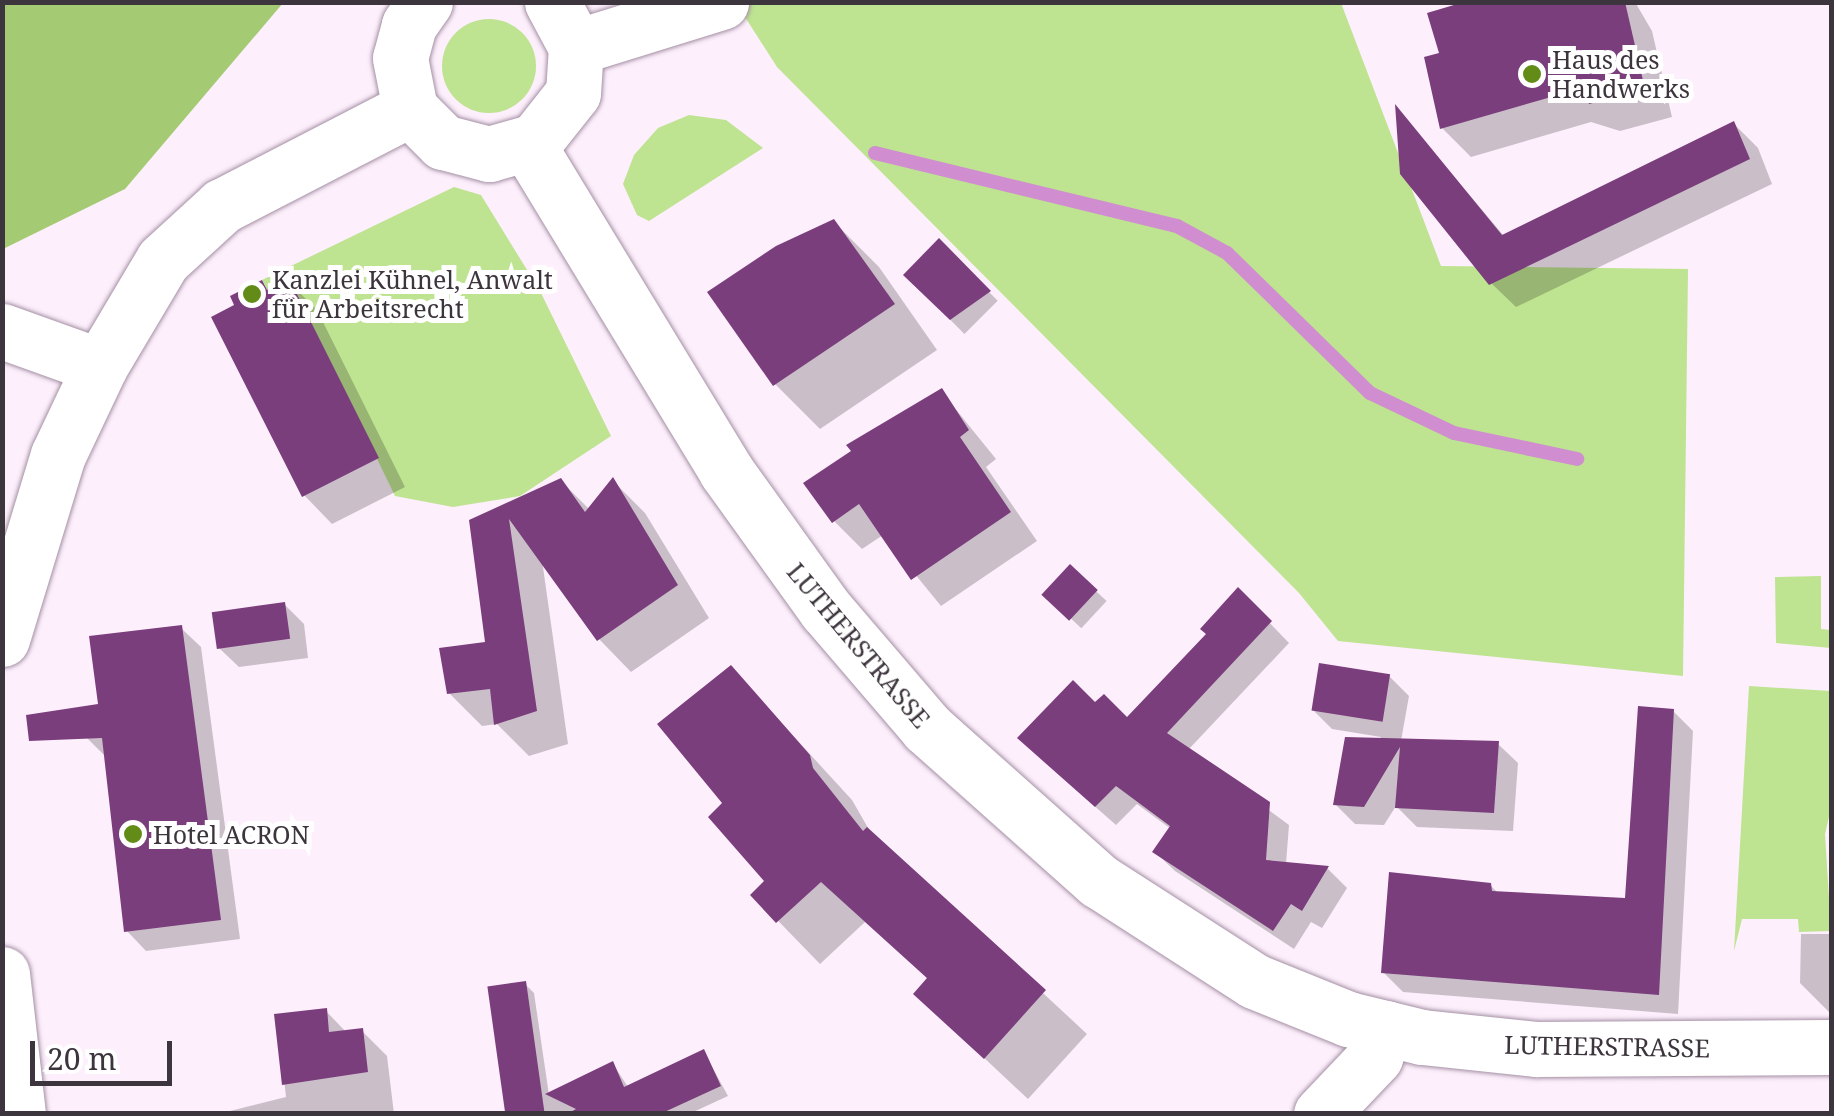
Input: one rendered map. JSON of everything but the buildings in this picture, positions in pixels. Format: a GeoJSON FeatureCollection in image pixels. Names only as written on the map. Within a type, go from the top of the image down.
{"type":"FeatureCollection","features":[{"type":"Feature","properties":{"kind":"street"},"geometry":{"type":"LineString","coordinates":[[425,2],[409,25],[400,58],[410,109],[430,133],[458,149],[490,154],[528,145],[566,107],[576,78],[564,25],[721,2]]}},
{"type":"Feature","properties":{"kind":"street"},"geometry":{"type":"LineString","coordinates":[[2,639],[36,514],[100,366],[162,260],[200,221],[410,109]]}},
{"type":"Feature","properties":{"kind":"street","name":"LUTHERSTRASSE"},"geometry":{"type":"LineString","coordinates":[[528,145],[764,528],[927,728],[1099,881],[1195,948],[1314,1007],[1384,1028],[1537,1049],[1832,1047]]}},
{"type":"Feature","properties":{"kind":"street"},"geometry":{"type":"LineString","coordinates":[[2,331],[100,366]]}},
{"type":"Feature","properties":{"kind":"street"},"geometry":{"type":"LineString","coordinates":[[2,974],[18,1114]]}},
{"type":"Feature","properties":{"kind":"street"},"geometry":{"type":"LineString","coordinates":[[1321,1114],[1375,1058],[1384,1028]]}},
{"type":"Feature","properties":{"kind":"green space"},"geometry":{"type":"Polygon","coordinates":[[[3,2],[283,3],[125,189],[3,249],[3,2]]]}},
{"type":"Feature","properties":{"kind":"green space"},"geometry":{"type":"Polygon","coordinates":[[[736,3],[1341,3],[1441,266],[1688,269],[1683,676],[1338,641],[1299,593],[777,67],[736,3]]]}},
{"type":"Feature","properties":{"kind":"green space"},"geometry":{"type":"Polygon","coordinates":[[[489,19],[507,23],[522,33],[532,48],[536,66],[532,84],[522,99],[507,109],[489,113],[471,109],[456,99],[446,84],[442,66],[446,48],[456,33],[471,23],[489,19]]]}},
{"type":"Feature","properties":{"kind":"green space"},"geometry":{"type":"Polygon","coordinates":[[[689,115],[726,120],[763,148],[649,221],[637,215],[623,184],[634,155],[658,128],[689,115]]]}},
{"type":"Feature","properties":{"kind":"green space"},"geometry":{"type":"Polygon","coordinates":[[[454,187],[481,195],[540,291],[611,436],[520,496],[453,507],[395,496],[290,279],[267,289],[262,280],[454,187]]]}},
{"type":"Feature","properties":{"kind":"green space"},"geometry":{"type":"Polygon","coordinates":[[[1821,576],[1821,629],[1831,630],[1831,648],[1776,643],[1775,577],[1821,576]]]}},
{"type":"Feature","properties":{"kind":"green space"},"geometry":{"type":"Polygon","coordinates":[[[1749,686],[1831,691],[1832,804],[1825,834],[1831,931],[1799,932],[1798,919],[1742,919],[1734,951],[1749,686]]]}},
{"type":"Feature","properties":{"kind":"waterway"},"geometry":{"type":"LineString","coordinates":[[875,153],[1177,226],[1227,253],[1370,393],[1454,433],[1577,459]]}},
{"type":"Feature","properties":{"kind":"place","name":"Haus des Handwerks"},"geometry":{"type":"Point","coordinates":[1532,74]}},
{"type":"Feature","properties":{"kind":"place","name":"Kanzlei Kühnel, Anwalt für Arbeitsrecht"},"geometry":{"type":"Point","coordinates":[252,294]}},
{"type":"Feature","properties":{"kind":"place","name":"Hotel ACRON"},"geometry":{"type":"Point","coordinates":[133,834]}}]}
